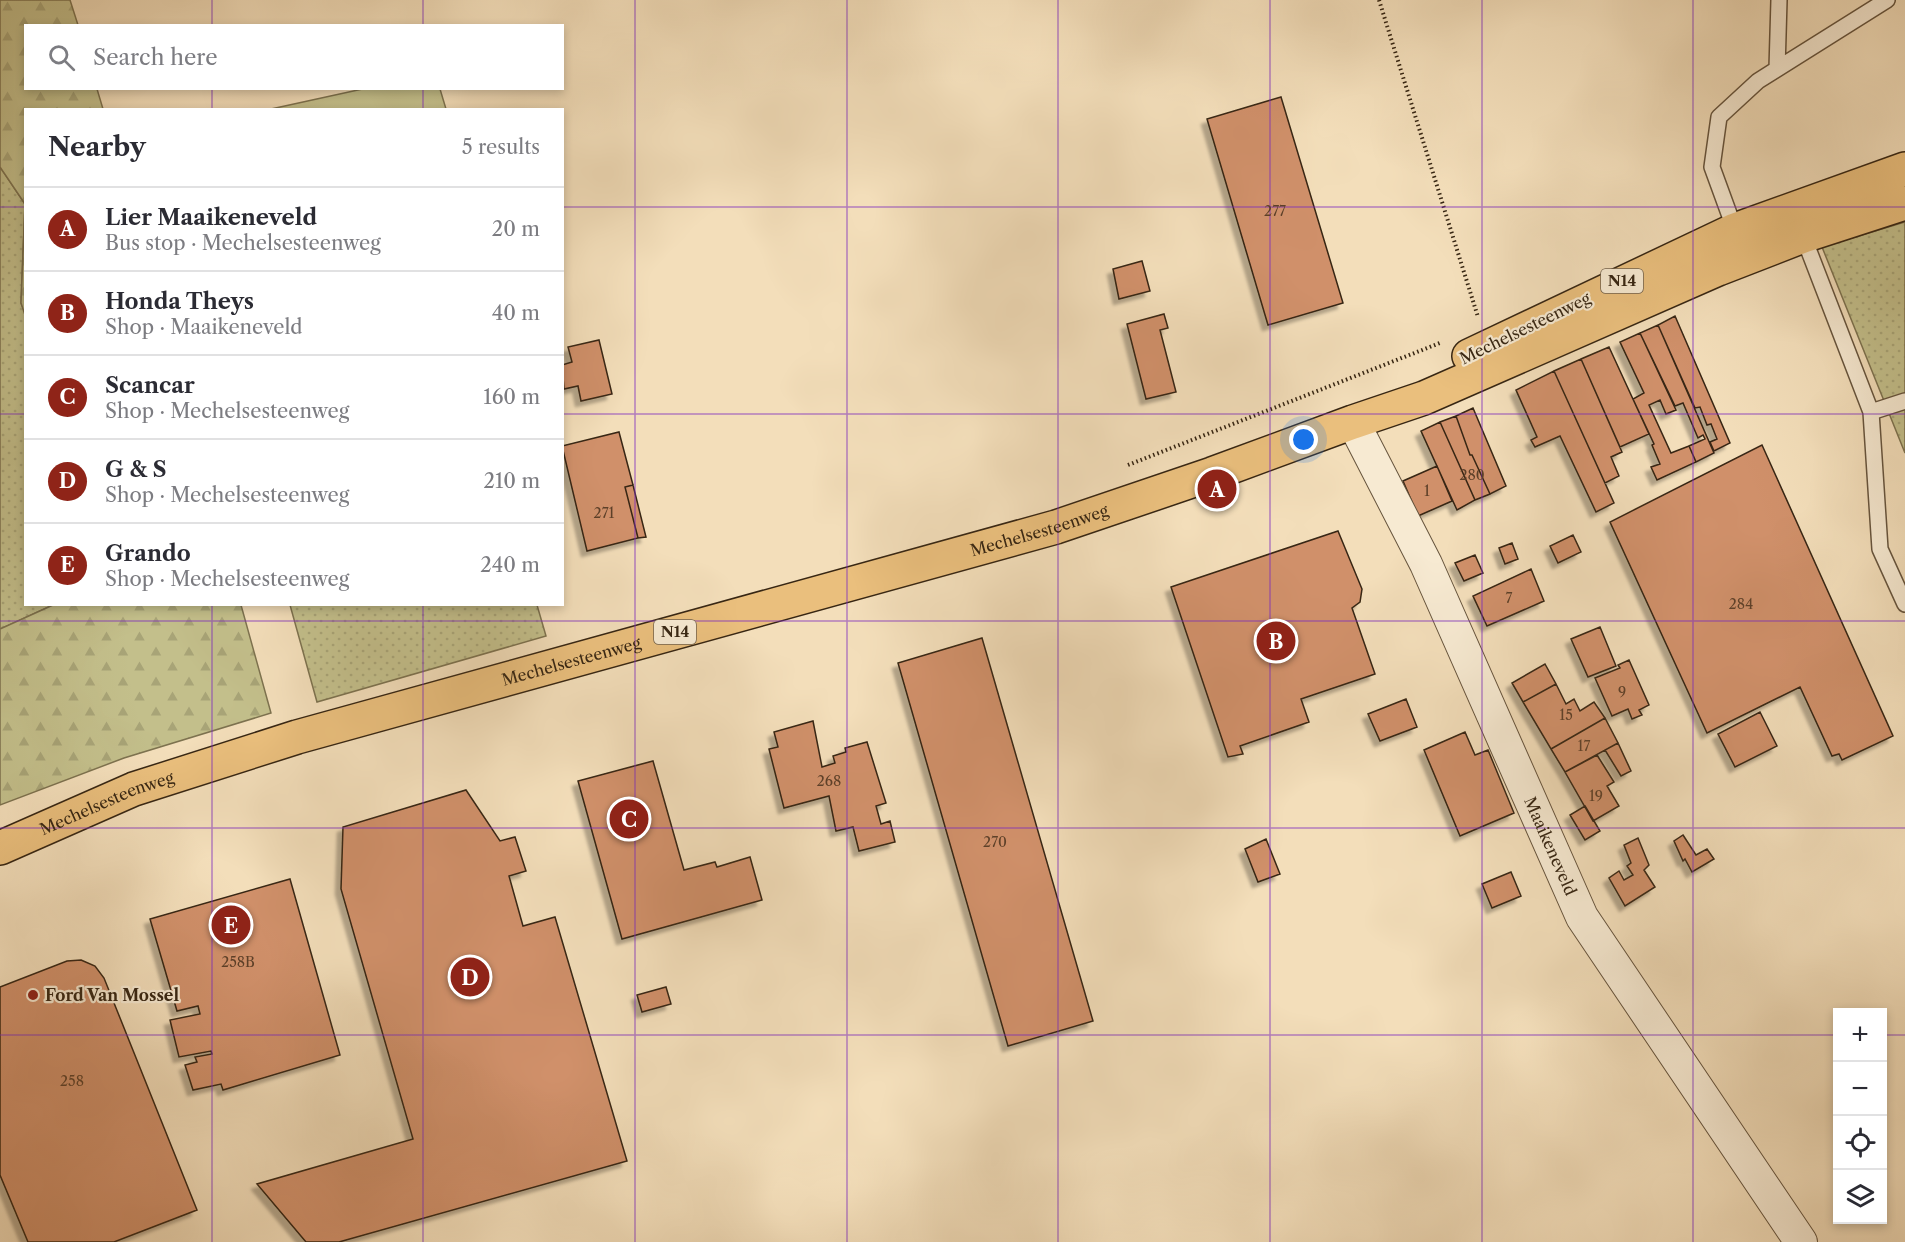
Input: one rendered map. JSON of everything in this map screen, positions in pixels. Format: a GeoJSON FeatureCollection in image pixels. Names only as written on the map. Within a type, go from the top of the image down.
{"type":"FeatureCollection","features":[{"type":"Feature","properties":{"kind":"main road","name":"Mechelsesteenweg"},"geometry":{"type":"LineString","coordinates":[[0,848],[134,789],[286,740],[1056,527],[1212,474],[1425,398],[1718,269],[1798,222],[1905,169]]}},
{"type":"Feature","properties":{"kind":"main road","name":"Mechelsesteenweg"},"geometry":{"type":"LineString","coordinates":[[1353,422],[1419,380],[1624,280],[1735,230],[1798,222],[1905,203]]}},
{"type":"Feature","properties":{"kind":"street","name":"Maaikeneveld"},"geometry":{"type":"LineString","coordinates":[[1353,422],[1426,564],[1581,917],[1801,1242]]}},
{"type":"Feature","properties":{"kind":"lane"},"geometry":{"type":"LineString","coordinates":[[1777,69],[1779,0]]}},
{"type":"Feature","properties":{"kind":"lane"},"geometry":{"type":"LineString","coordinates":[[1735,230],[1712,167],[1719,117],[1758,81],[1887,0]]}},
{"type":"Feature","properties":{"kind":"lane"},"geometry":{"type":"LineString","coordinates":[[1798,222],[1871,411],[1880,549],[1905,604]]}},
{"type":"Feature","properties":{"kind":"lane"},"geometry":{"type":"LineString","coordinates":[[1871,411],[1905,401]]}},
{"type":"Feature","properties":{"kind":"path"},"geometry":{"type":"LineString","coordinates":[[1380,0],[1481,326]]}},
{"type":"Feature","properties":{"kind":"path"},"geometry":{"type":"LineString","coordinates":[[1122,469],[1448,339]]}},
{"type":"Feature","properties":{"kind":"green space"},"geometry":{"type":"Polygon","coordinates":[[[0,0],[70,0],[78,24],[24,24],[24,90],[97,90],[103,108],[24,108],[24,203],[0,167],[0,0]]]}},
{"type":"Feature","properties":{"kind":"green space"},"geometry":{"type":"Polygon","coordinates":[[[358,90],[440,90],[446,108],[276,108],[358,90]]]}},
{"type":"Feature","properties":{"kind":"green space"},"geometry":{"type":"Polygon","coordinates":[[[0,167],[24,203],[21,303],[24,310],[24,606],[51,606],[0,629],[0,167]]]}},
{"type":"Feature","properties":{"kind":"green space"},"geometry":{"type":"Polygon","coordinates":[[[1905,222],[1905,453],[1822,247],[1905,222]]]}},
{"type":"Feature","properties":{"kind":"green space"},"geometry":{"type":"Polygon","coordinates":[[[24,229],[24,312],[21,303],[24,229]]]}},
{"type":"Feature","properties":{"kind":"green space"},"geometry":{"type":"Polygon","coordinates":[[[51,606],[241,606],[271,713],[124,758],[0,805],[0,629],[51,606]]]}},
{"type":"Feature","properties":{"kind":"green space"},"geometry":{"type":"Polygon","coordinates":[[[290,606],[537,606],[546,636],[317,702],[290,606]]]}},
{"type":"Feature","properties":{"kind":"building"},"geometry":{"type":"Polygon","coordinates":[[[1281,97],[1343,303],[1268,325],[1207,119],[1281,97]]]}},
{"type":"Feature","properties":{"kind":"building"},"geometry":{"type":"Polygon","coordinates":[[[1142,261],[1150,291],[1119,299],[1113,269],[1142,261]]]}},
{"type":"Feature","properties":{"kind":"building"},"geometry":{"type":"Polygon","coordinates":[[[1164,314],[1168,328],[1160,330],[1176,392],[1146,399],[1127,324],[1164,314]]]}},
{"type":"Feature","properties":{"kind":"building"},"geometry":{"type":"Polygon","coordinates":[[[1675,316],[1730,443],[1714,451],[1710,442],[1717,439],[1711,424],[1707,425],[1700,407],[1695,408],[1658,325],[1675,316]]]}},
{"type":"Feature","properties":{"kind":"building"},"geometry":{"type":"Polygon","coordinates":[[[1658,325],[1714,453],[1696,462],[1689,446],[1705,439],[1703,435],[1698,438],[1683,403],[1675,406],[1640,333],[1658,325]]]}},
{"type":"Feature","properties":{"kind":"building"},"geometry":{"type":"Polygon","coordinates":[[[1640,333],[1676,410],[1666,414],[1660,400],[1649,405],[1671,453],[1689,446],[1696,462],[1657,480],[1651,467],[1660,464],[1652,445],[1654,444],[1633,399],[1644,393],[1620,342],[1640,333]]]}},
{"type":"Feature","properties":{"kind":"building"},"geometry":{"type":"Polygon","coordinates":[[[599,340],[612,394],[581,401],[578,386],[564,389],[564,364],[572,362],[568,347],[599,340]]]}},
{"type":"Feature","properties":{"kind":"building"},"geometry":{"type":"Polygon","coordinates":[[[1609,347],[1649,434],[1620,447],[1581,359],[1609,347]]]}},
{"type":"Feature","properties":{"kind":"building"},"geometry":{"type":"Polygon","coordinates":[[[1581,359],[1622,452],[1611,457],[1619,476],[1605,483],[1554,371],[1581,359]]]}},
{"type":"Feature","properties":{"kind":"building"},"geometry":{"type":"Polygon","coordinates":[[[1554,371],[1614,503],[1596,512],[1560,436],[1535,447],[1531,440],[1537,437],[1516,390],[1554,371]]]}},
{"type":"Feature","properties":{"kind":"building"},"geometry":{"type":"Polygon","coordinates":[[[1473,408],[1506,486],[1490,494],[1470,455],[1456,416],[1473,408]]]}},
{"type":"Feature","properties":{"kind":"building"},"geometry":{"type":"Polygon","coordinates":[[[1456,416],[1470,455],[1490,494],[1475,500],[1440,422],[1456,416]]]}},
{"type":"Feature","properties":{"kind":"building"},"geometry":{"type":"Polygon","coordinates":[[[1440,422],[1475,500],[1457,510],[1421,431],[1440,422]]]}},
{"type":"Feature","properties":{"kind":"building"},"geometry":{"type":"Polygon","coordinates":[[[619,432],[633,485],[625,487],[638,538],[587,551],[564,454],[564,446],[619,432]]]}},
{"type":"Feature","properties":{"kind":"building"},"geometry":{"type":"Polygon","coordinates":[[[1762,445],[1893,736],[1842,760],[1839,754],[1832,756],[1800,687],[1707,733],[1610,522],[1762,445]]]}},
{"type":"Feature","properties":{"kind":"building"},"geometry":{"type":"Polygon","coordinates":[[[1437,466],[1452,501],[1418,516],[1403,481],[1437,466]]]}},
{"type":"Feature","properties":{"kind":"building"},"geometry":{"type":"Polygon","coordinates":[[[633,485],[646,537],[638,538],[625,487],[633,485]]]}},
{"type":"Feature","properties":{"kind":"building"},"geometry":{"type":"Polygon","coordinates":[[[1338,531],[1362,589],[1360,602],[1352,608],[1375,674],[1301,699],[1309,722],[1240,746],[1243,754],[1228,757],[1171,587],[1338,531]]]}},
{"type":"Feature","properties":{"kind":"building"},"geometry":{"type":"Polygon","coordinates":[[[1573,535],[1581,552],[1558,563],[1550,546],[1573,535]]]}},
{"type":"Feature","properties":{"kind":"building"},"geometry":{"type":"Polygon","coordinates":[[[1512,543],[1518,559],[1505,564],[1499,548],[1512,543]]]}},
{"type":"Feature","properties":{"kind":"building"},"geometry":{"type":"Polygon","coordinates":[[[1475,555],[1483,573],[1464,581],[1455,563],[1475,555]]]}},
{"type":"Feature","properties":{"kind":"building"},"geometry":{"type":"Polygon","coordinates":[[[1531,569],[1544,601],[1487,626],[1473,596],[1531,569]]]}},
{"type":"Feature","properties":{"kind":"building"},"geometry":{"type":"Polygon","coordinates":[[[1600,627],[1616,666],[1588,677],[1571,639],[1600,627]]]}},
{"type":"Feature","properties":{"kind":"building"},"geometry":{"type":"Polygon","coordinates":[[[982,638],[1093,1021],[1008,1046],[898,663],[982,638]]]}},
{"type":"Feature","properties":{"kind":"building"},"geometry":{"type":"Polygon","coordinates":[[[1629,660],[1649,705],[1639,710],[1642,715],[1632,719],[1628,709],[1612,716],[1595,678],[1620,668],[1618,665],[1629,660]]]}},
{"type":"Feature","properties":{"kind":"building"},"geometry":{"type":"Polygon","coordinates":[[[1545,664],[1556,684],[1523,702],[1512,683],[1545,664]]]}},
{"type":"Feature","properties":{"kind":"building"},"geometry":{"type":"Polygon","coordinates":[[[1556,684],[1566,704],[1574,699],[1580,711],[1594,702],[1605,718],[1551,749],[1523,702],[1556,684]]]}},
{"type":"Feature","properties":{"kind":"building"},"geometry":{"type":"Polygon","coordinates":[[[1406,699],[1417,727],[1380,741],[1368,714],[1406,699]]]}},
{"type":"Feature","properties":{"kind":"building"},"geometry":{"type":"Polygon","coordinates":[[[1760,712],[1777,746],[1735,767],[1718,734],[1760,712]]]}},
{"type":"Feature","properties":{"kind":"building"},"geometry":{"type":"Polygon","coordinates":[[[1605,718],[1618,743],[1565,772],[1551,749],[1605,718]]]}},
{"type":"Feature","properties":{"kind":"building"},"geometry":{"type":"Polygon","coordinates":[[[813,721],[822,767],[835,763],[833,756],[846,752],[845,748],[867,742],[886,803],[876,806],[881,824],[890,821],[895,842],[859,851],[853,827],[836,831],[829,796],[784,808],[769,749],[778,747],[774,732],[813,721]]]}},
{"type":"Feature","properties":{"kind":"building"},"geometry":{"type":"Polygon","coordinates":[[[1465,732],[1475,755],[1488,750],[1514,813],[1460,836],[1424,750],[1465,732]]]}},
{"type":"Feature","properties":{"kind":"building"},"geometry":{"type":"Polygon","coordinates":[[[1618,743],[1631,771],[1621,776],[1605,750],[1618,743]]]}},
{"type":"Feature","properties":{"kind":"building"},"geometry":{"type":"Polygon","coordinates":[[[1597,755],[1614,782],[1607,786],[1619,806],[1593,821],[1565,772],[1597,755]]]}},
{"type":"Feature","properties":{"kind":"building"},"geometry":{"type":"Polygon","coordinates":[[[653,761],[684,870],[715,862],[717,867],[750,857],[762,900],[622,939],[578,781],[653,761]]]}},
{"type":"Feature","properties":{"kind":"building"},"geometry":{"type":"Polygon","coordinates":[[[466,790],[500,841],[515,837],[526,871],[509,876],[523,926],[555,917],[627,1161],[339,1242],[306,1242],[257,1184],[413,1139],[341,889],[343,827],[466,790]]]}},
{"type":"Feature","properties":{"kind":"building"},"geometry":{"type":"Polygon","coordinates":[[[1585,806],[1600,831],[1585,840],[1570,815],[1585,806]]]}},
{"type":"Feature","properties":{"kind":"building"},"geometry":{"type":"Polygon","coordinates":[[[1683,835],[1696,855],[1707,849],[1714,859],[1692,872],[1685,859],[1683,861],[1674,841],[1683,835]]]}},
{"type":"Feature","properties":{"kind":"building"},"geometry":{"type":"Polygon","coordinates":[[[1638,838],[1649,865],[1644,870],[1655,887],[1625,906],[1609,878],[1619,871],[1624,880],[1633,875],[1627,866],[1631,863],[1624,845],[1638,838]]]}},
{"type":"Feature","properties":{"kind":"building"},"geometry":{"type":"Polygon","coordinates":[[[1266,839],[1280,874],[1258,882],[1245,849],[1266,839]]]}},
{"type":"Feature","properties":{"kind":"building"},"geometry":{"type":"Polygon","coordinates":[[[1511,872],[1521,896],[1492,908],[1482,884],[1511,872]]]}},
{"type":"Feature","properties":{"kind":"building"},"geometry":{"type":"Polygon","coordinates":[[[290,879],[340,1055],[223,1090],[221,1084],[193,1090],[185,1065],[197,1062],[195,1057],[212,1054],[211,1051],[179,1057],[170,1020],[200,1014],[198,1006],[177,1011],[150,919],[290,879]]]}},
{"type":"Feature","properties":{"kind":"building"},"geometry":{"type":"Polygon","coordinates":[[[81,960],[95,966],[104,978],[197,1210],[114,1242],[28,1242],[0,1175],[0,987],[67,961],[81,960]]]}},
{"type":"Feature","properties":{"kind":"building"},"geometry":{"type":"Polygon","coordinates":[[[666,987],[671,1004],[642,1012],[637,995],[666,987]]]}},
{"type":"Feature","properties":{"kind":"place","name":"Lier Maaikeneveld"},"geometry":{"type":"Point","coordinates":[1217,489]}},
{"type":"Feature","properties":{"kind":"place","name":"Honda Theys"},"geometry":{"type":"Point","coordinates":[1276,641]}},
{"type":"Feature","properties":{"kind":"place","name":"Scancar"},"geometry":{"type":"Point","coordinates":[629,819]}},
{"type":"Feature","properties":{"kind":"place","name":"Grando"},"geometry":{"type":"Point","coordinates":[231,925]}},
{"type":"Feature","properties":{"kind":"place","name":"G & S"},"geometry":{"type":"Point","coordinates":[470,977]}},
{"type":"Feature","properties":{"kind":"place","name":"Ford Van Mossel"},"geometry":{"type":"Point","coordinates":[33,995]}}]}
